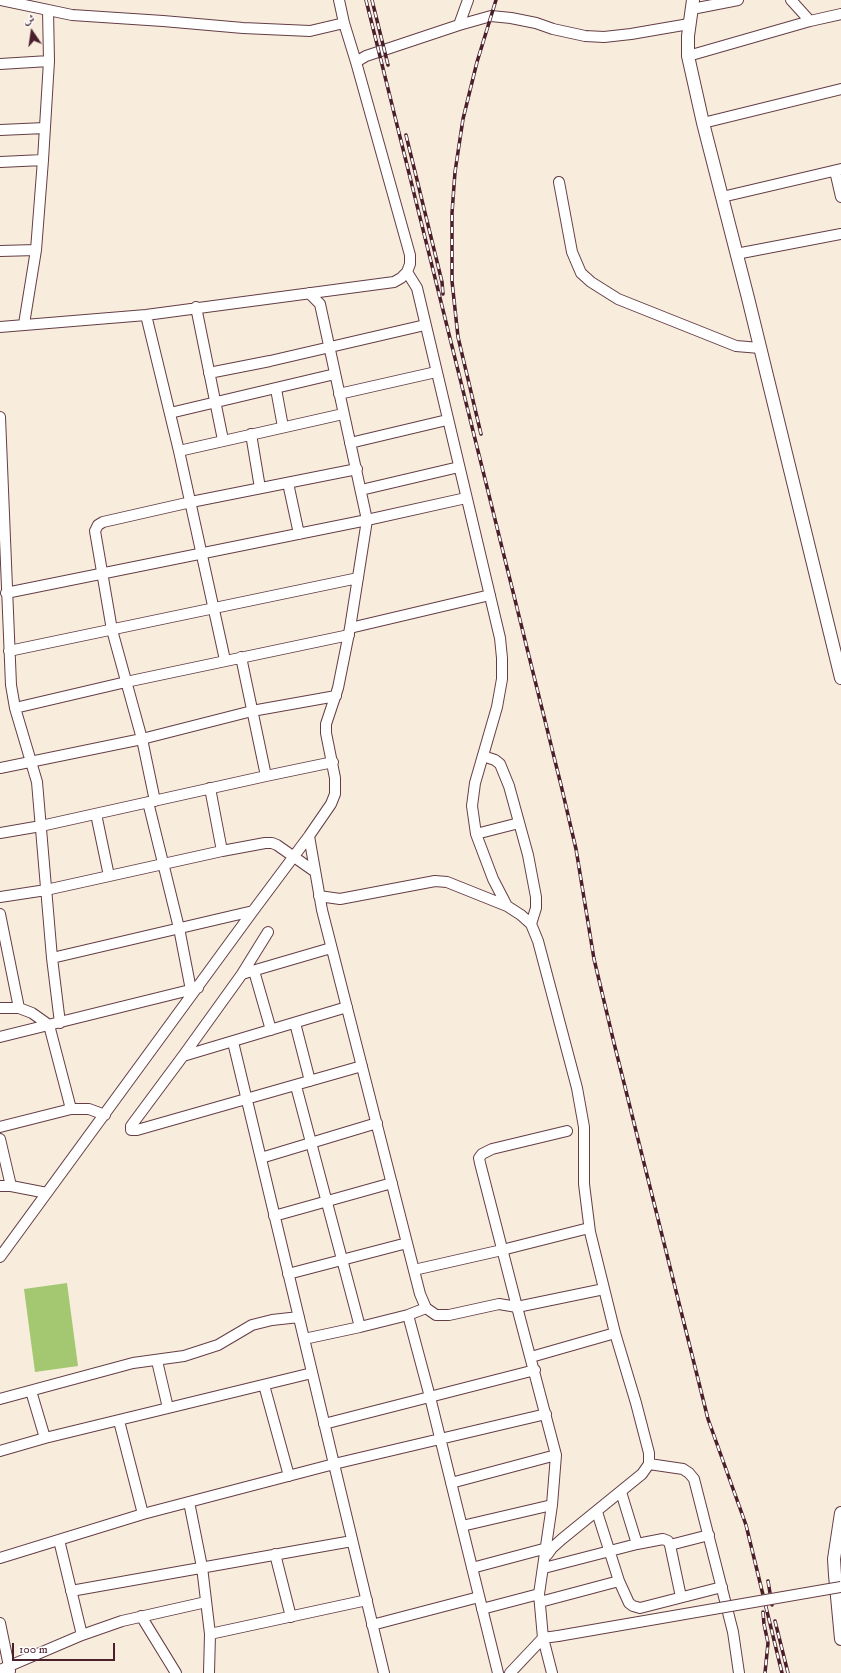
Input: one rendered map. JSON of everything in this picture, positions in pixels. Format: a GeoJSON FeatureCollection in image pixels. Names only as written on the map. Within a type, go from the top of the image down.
{"type":"FeatureCollection","features":[{"type":"Feature","properties":{"kind":"main road"},"geometry":{"type":"LineString","coordinates":[[692,5],[689,24],[688,56],[703,123],[839,660],[841,678]]}},
{"type":"Feature","properties":{"kind":"main road"},"geometry":{"type":"LineString","coordinates":[[841,1514],[834,1564],[841,1639]]}},
{"type":"Feature","properties":{"kind":"street"},"geometry":{"type":"LineString","coordinates":[[1,0],[72,15],[282,31],[310,31],[344,23]]}},
{"type":"Feature","properties":{"kind":"street"},"geometry":{"type":"LineString","coordinates":[[0,327],[146,315],[196,307],[394,282],[402,278],[408,272],[410,255],[344,23],[339,0]]}},
{"type":"Feature","properties":{"kind":"street"},"geometry":{"type":"LineString","coordinates":[[460,25],[468,0]]}},
{"type":"Feature","properties":{"kind":"street"},"geometry":{"type":"LineString","coordinates":[[692,5],[738,0]]}},
{"type":"Feature","properties":{"kind":"street"},"geometry":{"type":"LineString","coordinates":[[792,0],[810,21]]}},
{"type":"Feature","properties":{"kind":"street"},"geometry":{"type":"LineString","coordinates":[[24,324],[36,250],[43,160],[49,61],[48,10]]}},
{"type":"Feature","properties":{"kind":"street"},"geometry":{"type":"LineString","coordinates":[[688,56],[810,21],[841,14]]}},
{"type":"Feature","properties":{"kind":"street"},"geometry":{"type":"LineString","coordinates":[[356,62],[366,56],[491,16],[502,16],[536,23],[571,33],[604,37],[689,24]]}},
{"type":"Feature","properties":{"kind":"street"},"geometry":{"type":"LineString","coordinates":[[0,64],[49,61]]}},
{"type":"Feature","properties":{"kind":"street"},"geometry":{"type":"LineString","coordinates":[[703,123],[841,89]]}},
{"type":"Feature","properties":{"kind":"street"},"geometry":{"type":"LineString","coordinates":[[0,130],[45,128]]}},
{"type":"Feature","properties":{"kind":"street"},"geometry":{"type":"LineString","coordinates":[[0,162],[43,160]]}},
{"type":"Feature","properties":{"kind":"street"},"geometry":{"type":"LineString","coordinates":[[722,198],[838,170],[841,197]]}},
{"type":"Feature","properties":{"kind":"street"},"geometry":{"type":"LineString","coordinates":[[560,182],[572,252],[581,273],[618,299],[625,302],[736,346],[760,348]]}},
{"type":"Feature","properties":{"kind":"street"},"geometry":{"type":"LineString","coordinates":[[736,254],[841,234]]}},
{"type":"Feature","properties":{"kind":"street"},"geometry":{"type":"LineString","coordinates":[[0,251],[36,250]]}},
{"type":"Feature","properties":{"kind":"street"},"geometry":{"type":"LineString","coordinates":[[408,272],[417,288],[500,638],[502,679],[497,707],[475,783],[472,806],[476,834],[493,879],[507,906]]}},
{"type":"Feature","properties":{"kind":"street"},"geometry":{"type":"LineString","coordinates":[[320,304],[326,291]]}},
{"type":"Feature","properties":{"kind":"street"},"geometry":{"type":"LineString","coordinates":[[0,1257],[105,1115],[194,989],[309,836],[331,804],[335,794],[333,762],[326,733],[326,724],[336,696],[349,632],[368,520],[343,414],[320,304],[309,293]]}},
{"type":"Feature","properties":{"kind":"street"},"geometry":{"type":"LineString","coordinates":[[196,307],[223,440]]}},
{"type":"Feature","properties":{"kind":"street"},"geometry":{"type":"LineString","coordinates":[[146,315],[191,502],[225,660]]}},
{"type":"Feature","properties":{"kind":"street"},"geometry":{"type":"LineString","coordinates":[[209,373],[329,348],[425,325]]}},
{"type":"Feature","properties":{"kind":"street"},"geometry":{"type":"LineString","coordinates":[[339,394],[436,372]]}},
{"type":"Feature","properties":{"kind":"street"},"geometry":{"type":"LineString","coordinates":[[170,413],[335,374]]}},
{"type":"Feature","properties":{"kind":"street"},"geometry":{"type":"LineString","coordinates":[[276,389],[284,427]]}},
{"type":"Feature","properties":{"kind":"street"},"geometry":{"type":"LineString","coordinates":[[179,451],[343,414]]}},
{"type":"Feature","properties":{"kind":"street"},"geometry":{"type":"LineString","coordinates":[[0,417],[2,542],[6,593],[4,635],[9,651],[11,685],[15,708],[37,782],[52,958],[60,1023]]}},
{"type":"Feature","properties":{"kind":"street"},"geometry":{"type":"LineString","coordinates":[[350,443],[448,420]]}},
{"type":"Feature","properties":{"kind":"street"},"geometry":{"type":"LineString","coordinates":[[251,434],[260,488]]}},
{"type":"Feature","properties":{"kind":"street"},"geometry":{"type":"LineString","coordinates":[[362,490],[459,467]]}},
{"type":"Feature","properties":{"kind":"street"},"geometry":{"type":"LineString","coordinates":[[194,989],[164,864],[151,801],[142,738],[112,630],[101,574],[95,531],[98,525],[103,522],[191,502],[357,469]]}},
{"type":"Feature","properties":{"kind":"street"},"geometry":{"type":"LineString","coordinates":[[288,483],[299,534]]}},
{"type":"Feature","properties":{"kind":"street"},"geometry":{"type":"LineString","coordinates":[[6,593],[368,520],[466,498]]}},
{"type":"Feature","properties":{"kind":"street"},"geometry":{"type":"LineString","coordinates":[[9,651],[358,578]]}},
{"type":"Feature","properties":{"kind":"street"},"geometry":{"type":"LineString","coordinates":[[15,708],[349,632],[490,595]]}},
{"type":"Feature","properties":{"kind":"street"},"geometry":{"type":"LineString","coordinates":[[241,657],[266,776]]}},
{"type":"Feature","properties":{"kind":"street"},"geometry":{"type":"LineString","coordinates":[[0,768],[142,738],[252,711],[336,696]]}},
{"type":"Feature","properties":{"kind":"street"},"geometry":{"type":"LineString","coordinates":[[483,756],[495,760],[504,771],[528,854],[536,897],[536,908],[531,924]]}},
{"type":"Feature","properties":{"kind":"street"},"geometry":{"type":"LineString","coordinates":[[0,833],[41,826],[333,762]]}},
{"type":"Feature","properties":{"kind":"street"},"geometry":{"type":"LineString","coordinates":[[210,788],[222,851]]}},
{"type":"Feature","properties":{"kind":"street"},"geometry":{"type":"LineString","coordinates":[[96,814],[109,876]]}},
{"type":"Feature","properties":{"kind":"street"},"geometry":{"type":"LineString","coordinates":[[476,834],[519,823]]}},
{"type":"Feature","properties":{"kind":"street"},"geometry":{"type":"LineString","coordinates":[[309,836],[314,871],[331,948],[420,1294],[426,1308],[436,1315],[449,1315],[499,1304],[518,1307],[604,1289]]}},
{"type":"Feature","properties":{"kind":"street"},"geometry":{"type":"LineString","coordinates":[[0,897],[46,890],[222,851],[272,843],[314,871]]}},
{"type":"Feature","properties":{"kind":"street"},"geometry":{"type":"LineString","coordinates":[[319,896],[340,899],[435,881],[447,882],[507,906],[521,915],[531,924],[538,941],[555,1000],[577,1088],[584,1127],[584,1184],[589,1228],[615,1333],[636,1402],[649,1453],[649,1464],[642,1474],[546,1553],[472,1568]]}},
{"type":"Feature","properties":{"kind":"street"},"geometry":{"type":"LineString","coordinates":[[322,910],[340,899]]}},
{"type":"Feature","properties":{"kind":"street"},"geometry":{"type":"LineString","coordinates":[[52,958],[253,911]]}},
{"type":"Feature","properties":{"kind":"street"},"geometry":{"type":"LineString","coordinates":[[0,914],[19,1008]]}},
{"type":"Feature","properties":{"kind":"street"},"geometry":{"type":"LineString","coordinates":[[268,932],[242,974],[130,1126],[131,1130],[137,1130],[247,1100],[362,1066]]}},
{"type":"Feature","properties":{"kind":"street"},"geometry":{"type":"LineString","coordinates":[[242,974],[331,948]]}},
{"type":"Feature","properties":{"kind":"street"},"geometry":{"type":"LineString","coordinates":[[254,971],[271,1030]]}},
{"type":"Feature","properties":{"kind":"street"},"geometry":{"type":"LineString","coordinates":[[0,1037],[194,989]]}},
{"type":"Feature","properties":{"kind":"street"},"geometry":{"type":"LineString","coordinates":[[183,1056],[347,1007]]}},
{"type":"Feature","properties":{"kind":"street"},"geometry":{"type":"LineString","coordinates":[[0,1008],[19,1008],[32,1013],[49,1025],[71,1109]]}},
{"type":"Feature","properties":{"kind":"street"},"geometry":{"type":"LineString","coordinates":[[295,1023],[310,1082]]}},
{"type":"Feature","properties":{"kind":"street"},"geometry":{"type":"LineString","coordinates":[[233,1042],[384,1673]]}},
{"type":"Feature","properties":{"kind":"street"},"geometry":{"type":"LineString","coordinates":[[296,1086],[360,1327]]}},
{"type":"Feature","properties":{"kind":"street"},"geometry":{"type":"LineString","coordinates":[[0,1127],[71,1109],[89,1109],[105,1115]]}},
{"type":"Feature","properties":{"kind":"street"},"geometry":{"type":"LineString","coordinates":[[261,1158],[377,1123]]}},
{"type":"Feature","properties":{"kind":"street"},"geometry":{"type":"LineString","coordinates":[[552,1673],[543,1638],[540,1598],[552,1505],[556,1455],[479,1158],[482,1154],[492,1149],[567,1131]]}},
{"type":"Feature","properties":{"kind":"street"},"geometry":{"type":"LineString","coordinates":[[0,1139],[11,1186]]}},
{"type":"Feature","properties":{"kind":"street"},"geometry":{"type":"LineString","coordinates":[[274,1216],[392,1184]]}},
{"type":"Feature","properties":{"kind":"street"},"geometry":{"type":"LineString","coordinates":[[0,1186],[11,1186],[47,1193]]}},
{"type":"Feature","properties":{"kind":"street"},"geometry":{"type":"LineString","coordinates":[[414,1270],[589,1228]]}},
{"type":"Feature","properties":{"kind":"street"},"geometry":{"type":"LineString","coordinates":[[288,1274],[407,1243]]}},
{"type":"Feature","properties":{"kind":"street"},"geometry":{"type":"LineString","coordinates":[[304,1339],[408,1315],[426,1308]]}},
{"type":"Feature","properties":{"kind":"street"},"geometry":{"type":"LineString","coordinates":[[408,1315],[441,1439],[498,1673]]}},
{"type":"Feature","properties":{"kind":"street"},"geometry":{"type":"LineString","coordinates":[[0,1399],[84,1375],[133,1363],[157,1361],[184,1356],[218,1345],[252,1325],[272,1320],[298,1317]]}},
{"type":"Feature","properties":{"kind":"street"},"geometry":{"type":"LineString","coordinates":[[531,1357],[615,1333]]}},
{"type":"Feature","properties":{"kind":"street"},"geometry":{"type":"LineString","coordinates":[[157,1361],[168,1408]]}},
{"type":"Feature","properties":{"kind":"street"},"geometry":{"type":"LineString","coordinates":[[324,1424],[535,1370]]}},
{"type":"Feature","properties":{"kind":"street"},"geometry":{"type":"LineString","coordinates":[[0,1451],[45,1438],[312,1373]]}},
{"type":"Feature","properties":{"kind":"street"},"geometry":{"type":"LineString","coordinates":[[264,1385],[289,1476]]}},
{"type":"Feature","properties":{"kind":"street"},"geometry":{"type":"LineString","coordinates":[[31,1391],[45,1438]]}},
{"type":"Feature","properties":{"kind":"street"},"geometry":{"type":"LineString","coordinates":[[0,1558],[142,1514],[334,1464],[546,1414]]}},
{"type":"Feature","properties":{"kind":"street"},"geometry":{"type":"LineString","coordinates":[[119,1421],[142,1514]]}},
{"type":"Feature","properties":{"kind":"street"},"geometry":{"type":"LineString","coordinates":[[451,1483],[556,1455]]}},
{"type":"Feature","properties":{"kind":"street"},"geometry":{"type":"LineString","coordinates":[[649,1464],[683,1469],[694,1479],[733,1632],[739,1673]]}},
{"type":"Feature","properties":{"kind":"street"},"geometry":{"type":"LineString","coordinates":[[621,1492],[637,1544]]}},
{"type":"Feature","properties":{"kind":"street"},"geometry":{"type":"LineString","coordinates":[[189,1502],[202,1567],[210,1634],[209,1673]]}},
{"type":"Feature","properties":{"kind":"street"},"geometry":{"type":"LineString","coordinates":[[462,1526],[552,1505]]}},
{"type":"Feature","properties":{"kind":"street"},"geometry":{"type":"LineString","coordinates":[[597,1512],[619,1581],[629,1603],[640,1608],[722,1588]]}},
{"type":"Feature","properties":{"kind":"street"},"geometry":{"type":"LineString","coordinates":[[670,1545],[709,1535]]}},
{"type":"Feature","properties":{"kind":"street"},"geometry":{"type":"LineString","coordinates":[[544,1568],[637,1544],[663,1539],[668,1541],[670,1545],[681,1597]]}},
{"type":"Feature","properties":{"kind":"street"},"geometry":{"type":"LineString","coordinates":[[59,1540],[82,1635]]}},
{"type":"Feature","properties":{"kind":"street"},"geometry":{"type":"LineString","coordinates":[[71,1591],[352,1541]]}},
{"type":"Feature","properties":{"kind":"street"},"geometry":{"type":"LineString","coordinates":[[275,1554],[291,1617]]}},
{"type":"Feature","properties":{"kind":"street"},"geometry":{"type":"LineString","coordinates":[[482,1609],[619,1581]]}},
{"type":"Feature","properties":{"kind":"street"},"geometry":{"type":"LineString","coordinates":[[510,1673],[543,1638],[841,1587]]}},
{"type":"Feature","properties":{"kind":"street"},"geometry":{"type":"LineString","coordinates":[[372,1625],[479,1597]]}},
{"type":"Feature","properties":{"kind":"street"},"geometry":{"type":"LineString","coordinates":[[210,1634],[366,1600]]}},
{"type":"Feature","properties":{"kind":"street"},"geometry":{"type":"LineString","coordinates":[[0,1623],[7,1670],[82,1635],[141,1616],[206,1602]]}},
{"type":"Feature","properties":{"kind":"street"},"geometry":{"type":"LineString","coordinates":[[141,1616],[176,1673]]}},
{"type":"Feature","properties":{"kind":"green space"},"geometry":{"type":"Polygon","coordinates":[[[67,1283],[78,1366],[35,1372],[24,1289],[67,1283]]]}},
{"type":"Feature","properties":{"kind":"railway"},"geometry":{"type":"LineString","coordinates":[[366,0],[561,785],[576,849],[594,959],[614,1043],[708,1419],[746,1525],[782,1673]]}},
{"type":"Feature","properties":{"kind":"railway"},"geometry":{"type":"LineString","coordinates":[[372,0],[388,65]]}},
{"type":"Feature","properties":{"kind":"railway"},"geometry":{"type":"LineString","coordinates":[[481,434],[458,337],[452,281],[452,213],[455,172],[463,119],[477,62],[496,0]]}},
{"type":"Feature","properties":{"kind":"railway"},"geometry":{"type":"LineString","coordinates":[[406,135],[442,282],[443,294]]}},
{"type":"Feature","properties":{"kind":"railway"},"geometry":{"type":"LineString","coordinates":[[768,1581],[772,1605]]}},
{"type":"Feature","properties":{"kind":"railway"},"geometry":{"type":"LineString","coordinates":[[763,1612],[768,1643],[765,1673]]}},
{"type":"Feature","properties":{"kind":"railway"},"geometry":{"type":"LineString","coordinates":[[775,1621],[788,1673]]}}]}
